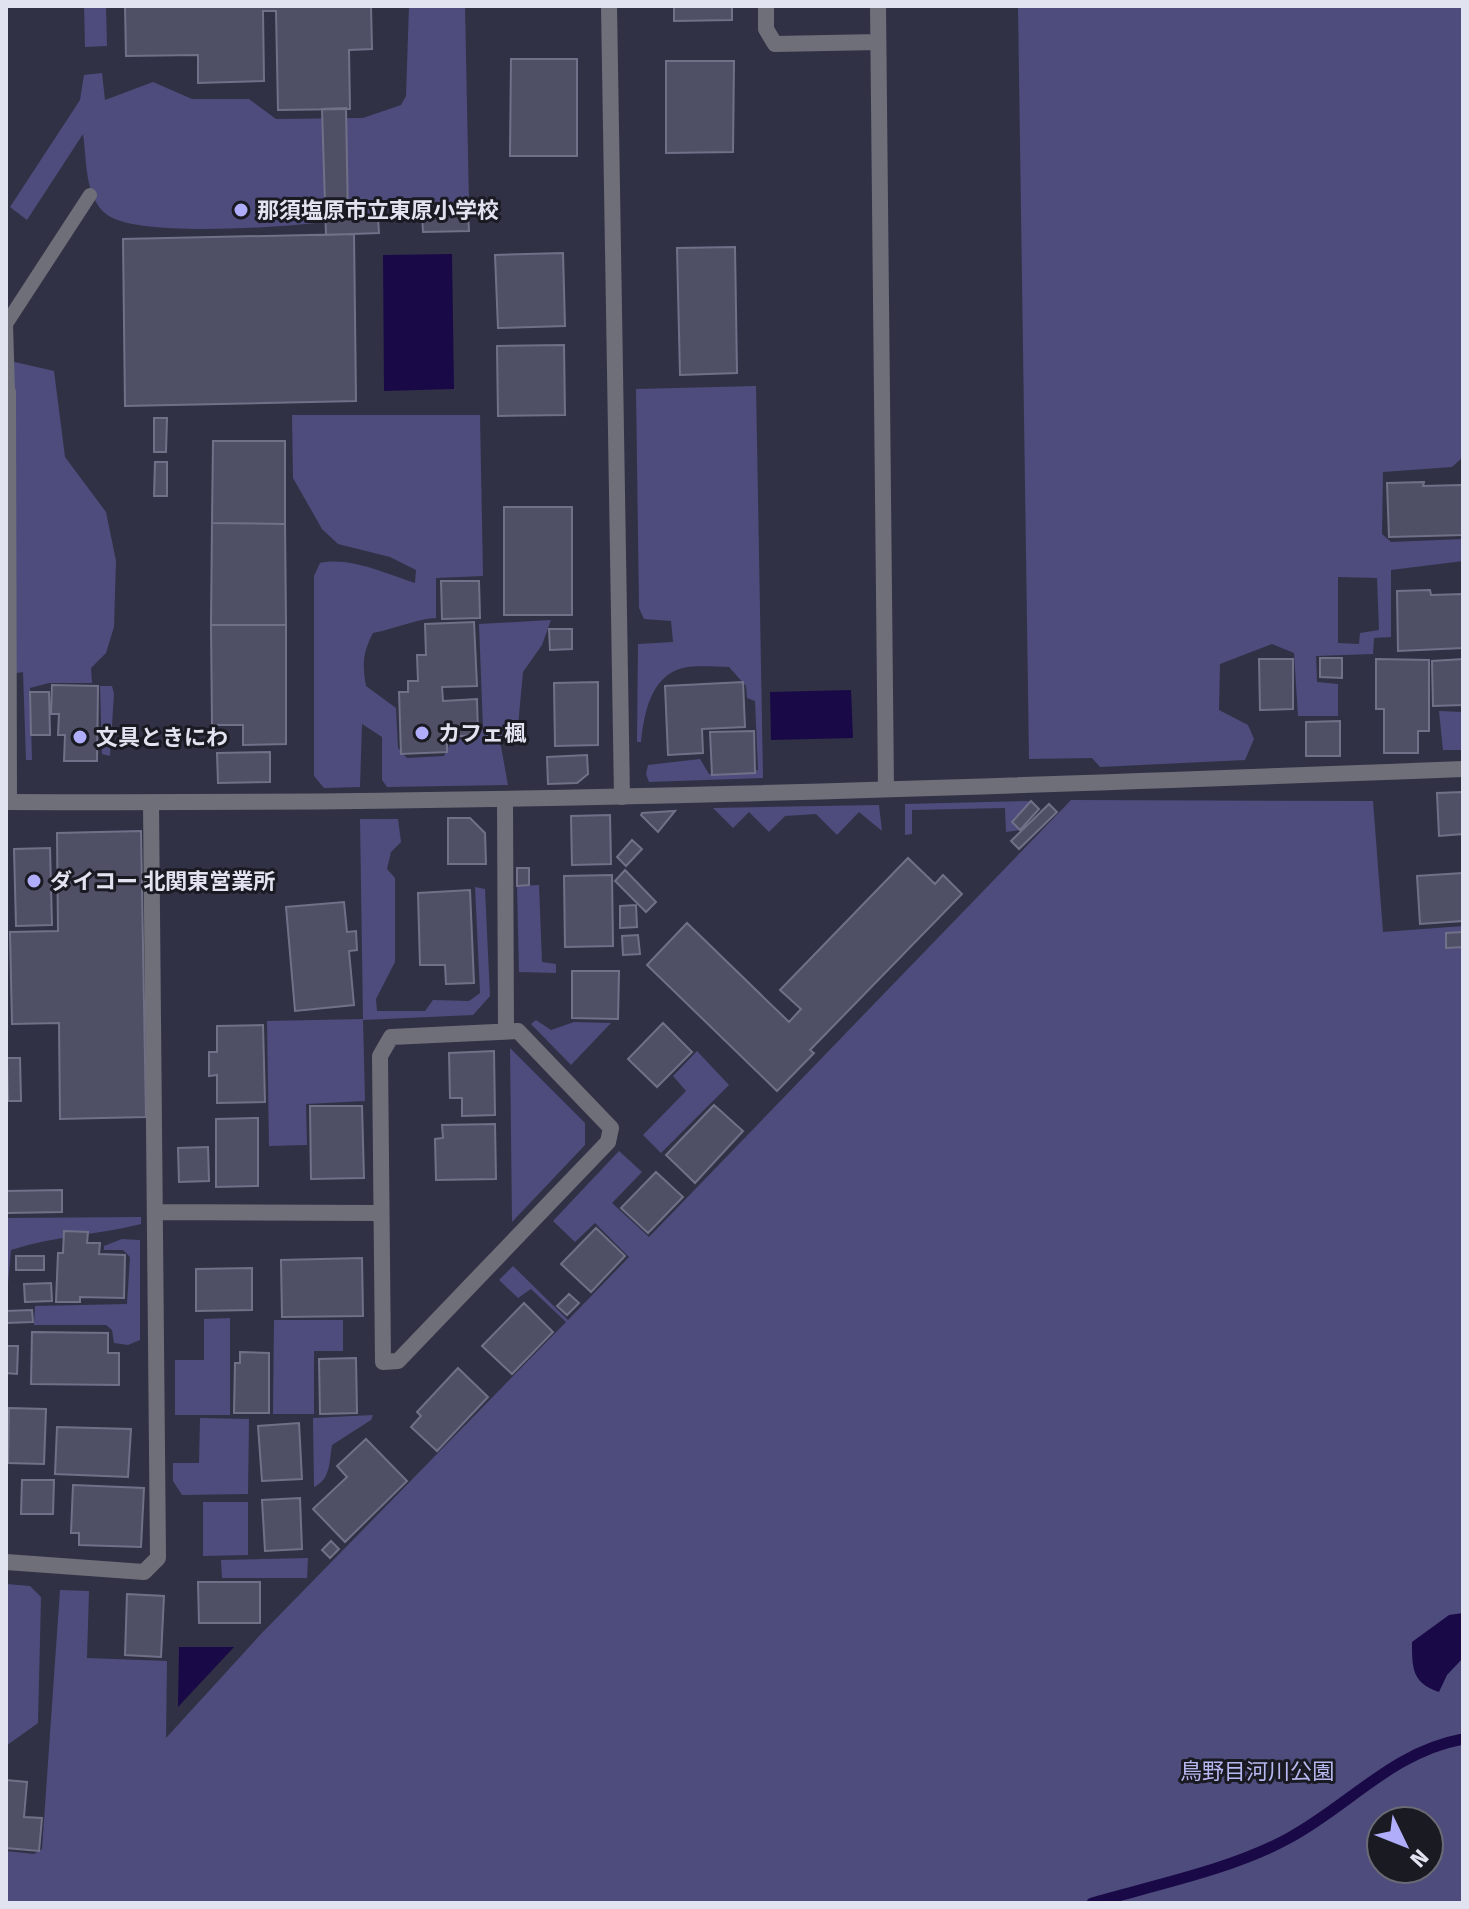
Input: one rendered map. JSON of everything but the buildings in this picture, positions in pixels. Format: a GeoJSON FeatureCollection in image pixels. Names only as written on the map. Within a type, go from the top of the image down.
{"type":"FeatureCollection","features":[{"type":"Feature","properties":{"kind":"street"},"geometry":{"type":"LineString","coordinates":[[609,6],[622,797]]}},
{"type":"Feature","properties":{"kind":"street"},"geometry":{"type":"LineString","coordinates":[[766,6],[766,29],[775,44],[878,42]]}},
{"type":"Feature","properties":{"kind":"street"},"geometry":{"type":"LineString","coordinates":[[878,6],[886,789]]}},
{"type":"Feature","properties":{"kind":"street"},"geometry":{"type":"LineString","coordinates":[[8,392],[8,802],[622,797],[1463,769]]}},
{"type":"Feature","properties":{"kind":"street"},"geometry":{"type":"LineString","coordinates":[[505,799],[506,1031]]}},
{"type":"Feature","properties":{"kind":"street"},"geometry":{"type":"LineString","coordinates":[[6,1562],[144,1572],[158,1558],[151,803]]}},
{"type":"Feature","properties":{"kind":"street"},"geometry":{"type":"LineString","coordinates":[[518,1031],[611,1128],[608,1142],[398,1361],[383,1362],[381,1213],[380,1056],[391,1037],[518,1031]]}},
{"type":"Feature","properties":{"kind":"street"},"geometry":{"type":"LineString","coordinates":[[155,1212],[381,1213]]}},
{"type":"Feature","properties":{"kind":"lane"},"geometry":{"type":"LineString","coordinates":[[8,392],[6,324],[90,195]]}},
{"type":"Feature","properties":{"kind":"green space"},"geometry":{"type":"Polygon","coordinates":[[[84,6],[106,6],[107,46],[85,47],[84,6]]]}},
{"type":"Feature","properties":{"kind":"green space"},"geometry":{"type":"Polygon","coordinates":[[[409,6],[465,6],[469,204],[463,211],[423,212],[416,202],[406,201],[373,216],[265,227],[187,229],[124,222],[106,214],[94,197],[88,177],[83,134],[27,220],[10,207],[80,100],[84,75],[102,73],[105,100],[153,82],[192,99],[249,99],[276,119],[363,118],[401,105],[406,96],[409,6]]]}},
{"type":"Feature","properties":{"kind":"green space"},"geometry":{"type":"Polygon","coordinates":[[[1018,6],[1463,6],[1463,457],[1452,467],[1383,472],[1382,534],[1391,542],[1463,539],[1463,561],[1391,570],[1391,637],[1374,638],[1373,654],[1316,656],[1317,682],[1338,684],[1338,716],[1298,716],[1294,653],[1272,644],[1220,664],[1219,710],[1248,725],[1254,739],[1245,760],[1100,767],[1092,758],[1029,759],[1018,6]],[[1338,577],[1338,643],[1359,644],[1360,633],[1379,630],[1377,578],[1338,577]]]}},
{"type":"Feature","properties":{"kind":"green space"},"geometry":{"type":"Polygon","coordinates":[[[6,360],[54,371],[65,457],[106,512],[116,561],[114,627],[106,653],[91,668],[92,683],[49,683],[30,688],[32,760],[26,760],[23,672],[6,675],[6,360]]]}},
{"type":"Feature","properties":{"kind":"green space"},"geometry":{"type":"Polygon","coordinates":[[[756,386],[763,778],[649,782],[646,774],[648,765],[700,759],[709,774],[758,770],[755,701],[747,698],[746,686],[729,667],[683,668],[663,679],[651,698],[641,742],[637,742],[638,644],[673,642],[671,621],[644,619],[639,608],[636,389],[756,386]]]}},
{"type":"Feature","properties":{"kind":"green space"},"geometry":{"type":"Polygon","coordinates":[[[292,415],[480,415],[483,576],[436,578],[436,618],[373,633],[365,652],[364,671],[366,686],[396,708],[398,748],[407,758],[444,756],[452,740],[475,738],[483,729],[479,624],[551,620],[542,645],[523,672],[518,726],[500,741],[508,785],[387,787],[382,780],[382,737],[362,724],[360,787],[324,788],[314,776],[314,576],[320,563],[355,564],[415,583],[416,570],[390,557],[338,544],[322,529],[293,478],[292,415]]]}},
{"type":"Feature","properties":{"kind":"green space"},"geometry":{"type":"Polygon","coordinates":[[[100,686],[112,686],[114,694],[110,756],[102,754],[100,686]]]}},
{"type":"Feature","properties":{"kind":"green space"},"geometry":{"type":"Polygon","coordinates":[[[1439,711],[1463,712],[1463,750],[1443,750],[1439,711]]]}},
{"type":"Feature","properties":{"kind":"green space","name":"鳥野目河川公園"},"geometry":{"type":"Polygon","coordinates":[[[1071,800],[1373,801],[1383,932],[1463,926],[1463,946],[1462,933],[1446,934],[1447,948],[1463,947],[1463,1903],[6,1903],[6,1851],[34,1854],[42,1849],[60,1590],[89,1591],[87,1658],[167,1661],[166,1738],[260,1635],[566,1322],[531,1289],[518,1298],[499,1280],[513,1266],[568,1320],[629,1257],[595,1223],[575,1242],[553,1221],[619,1151],[642,1172],[612,1203],[649,1237],[1071,800]]]}},
{"type":"Feature","properties":{"kind":"green space"},"geometry":{"type":"Polygon","coordinates":[[[1031,801],[1012,822],[1020,830],[1006,832],[1005,808],[912,810],[912,834],[905,835],[905,804],[1031,801]]]}},
{"type":"Feature","properties":{"kind":"green space"},"geometry":{"type":"Polygon","coordinates":[[[879,805],[882,831],[859,812],[837,835],[816,814],[785,816],[769,832],[749,812],[733,828],[713,808],[879,805]]]}},
{"type":"Feature","properties":{"kind":"green space"},"geometry":{"type":"Polygon","coordinates":[[[360,819],[398,819],[401,842],[391,852],[387,869],[395,878],[395,962],[376,999],[377,1011],[425,1011],[433,1000],[469,1001],[480,993],[475,887],[485,889],[490,996],[473,1015],[363,1020],[365,1101],[306,1104],[307,1145],[269,1146],[267,1021],[363,1019],[360,819]]]}},
{"type":"Feature","properties":{"kind":"green space"},"geometry":{"type":"Polygon","coordinates":[[[539,885],[542,962],[556,964],[556,973],[519,972],[517,886],[539,885]]]}},
{"type":"Feature","properties":{"kind":"green space"},"geometry":{"type":"Polygon","coordinates":[[[536,1020],[551,1030],[574,1022],[611,1023],[571,1065],[531,1024],[536,1020]]]}},
{"type":"Feature","properties":{"kind":"green space"},"geometry":{"type":"Polygon","coordinates":[[[510,1048],[585,1123],[585,1145],[512,1222],[510,1048]]]}},
{"type":"Feature","properties":{"kind":"green space"},"geometry":{"type":"Polygon","coordinates":[[[697,1051],[729,1085],[661,1153],[643,1135],[686,1091],[673,1076],[697,1051]]]}},
{"type":"Feature","properties":{"kind":"green space"},"geometry":{"type":"Polygon","coordinates":[[[141,1217],[141,1224],[11,1250],[6,1306],[6,1218],[141,1217]]]}},
{"type":"Feature","properties":{"kind":"green space"},"geometry":{"type":"Polygon","coordinates":[[[122,1239],[140,1240],[140,1340],[128,1345],[114,1343],[112,1330],[106,1325],[34,1325],[35,1306],[127,1304],[130,1257],[123,1250],[104,1250],[104,1246],[122,1239]]]}},
{"type":"Feature","properties":{"kind":"green space"},"geometry":{"type":"Polygon","coordinates":[[[230,1318],[230,1415],[175,1415],[175,1360],[204,1360],[204,1319],[230,1318]]]}},
{"type":"Feature","properties":{"kind":"green space"},"geometry":{"type":"Polygon","coordinates":[[[274,1320],[343,1320],[343,1351],[314,1351],[314,1414],[273,1414],[274,1320]]]}},
{"type":"Feature","properties":{"kind":"green space"},"geometry":{"type":"Polygon","coordinates":[[[373,1415],[371,1420],[332,1445],[326,1475],[314,1487],[313,1418],[373,1415]]]}},
{"type":"Feature","properties":{"kind":"green space"},"geometry":{"type":"Polygon","coordinates":[[[200,1418],[249,1419],[248,1494],[182,1495],[173,1481],[173,1463],[199,1463],[200,1418]]]}},
{"type":"Feature","properties":{"kind":"green space"},"geometry":{"type":"Polygon","coordinates":[[[203,1502],[248,1502],[248,1555],[203,1556],[203,1502]]]}},
{"type":"Feature","properties":{"kind":"green space"},"geometry":{"type":"Polygon","coordinates":[[[308,1558],[307,1578],[222,1578],[221,1560],[308,1558]]]}},
{"type":"Feature","properties":{"kind":"green space"},"geometry":{"type":"Polygon","coordinates":[[[6,1584],[30,1586],[41,1597],[38,1723],[6,1746],[6,1584]]]}},
{"type":"Feature","properties":{"kind":"shaded area"},"geometry":{"type":"Polygon","coordinates":[[[452,254],[454,389],[384,391],[383,255],[452,254]]]}},
{"type":"Feature","properties":{"kind":"shaded area"},"geometry":{"type":"Polygon","coordinates":[[[851,690],[853,738],[771,740],[770,692],[851,690]]]}},
{"type":"Feature","properties":{"kind":"shaded area"},"geometry":{"type":"Polygon","coordinates":[[[1463,1613],[1463,1658],[1447,1675],[1439,1692],[1423,1684],[1415,1673],[1412,1642],[1449,1615],[1463,1613]]]}},
{"type":"Feature","properties":{"kind":"shaded area"},"geometry":{"type":"Polygon","coordinates":[[[179,1647],[234,1647],[178,1707],[179,1647]]]}},
{"type":"Feature","properties":{"kind":"waterway"},"geometry":{"type":"LineString","coordinates":[[1092,1903],[1193,1875],[1267,1849],[1311,1825],[1414,1755],[1463,1739]]}},
{"type":"Feature","properties":{"kind":"place","name":"那須塩原市立東原小学校"},"geometry":{"type":"Point","coordinates":[241,210]}},
{"type":"Feature","properties":{"kind":"place","name":"カフェ楓"},"geometry":{"type":"Point","coordinates":[422,733]}},
{"type":"Feature","properties":{"kind":"place","name":"文具ときにわ"},"geometry":{"type":"Point","coordinates":[80,737]}},
{"type":"Feature","properties":{"kind":"place","name":"ダイコー 北関東営業所"},"geometry":{"type":"Point","coordinates":[34,881]}}]}
